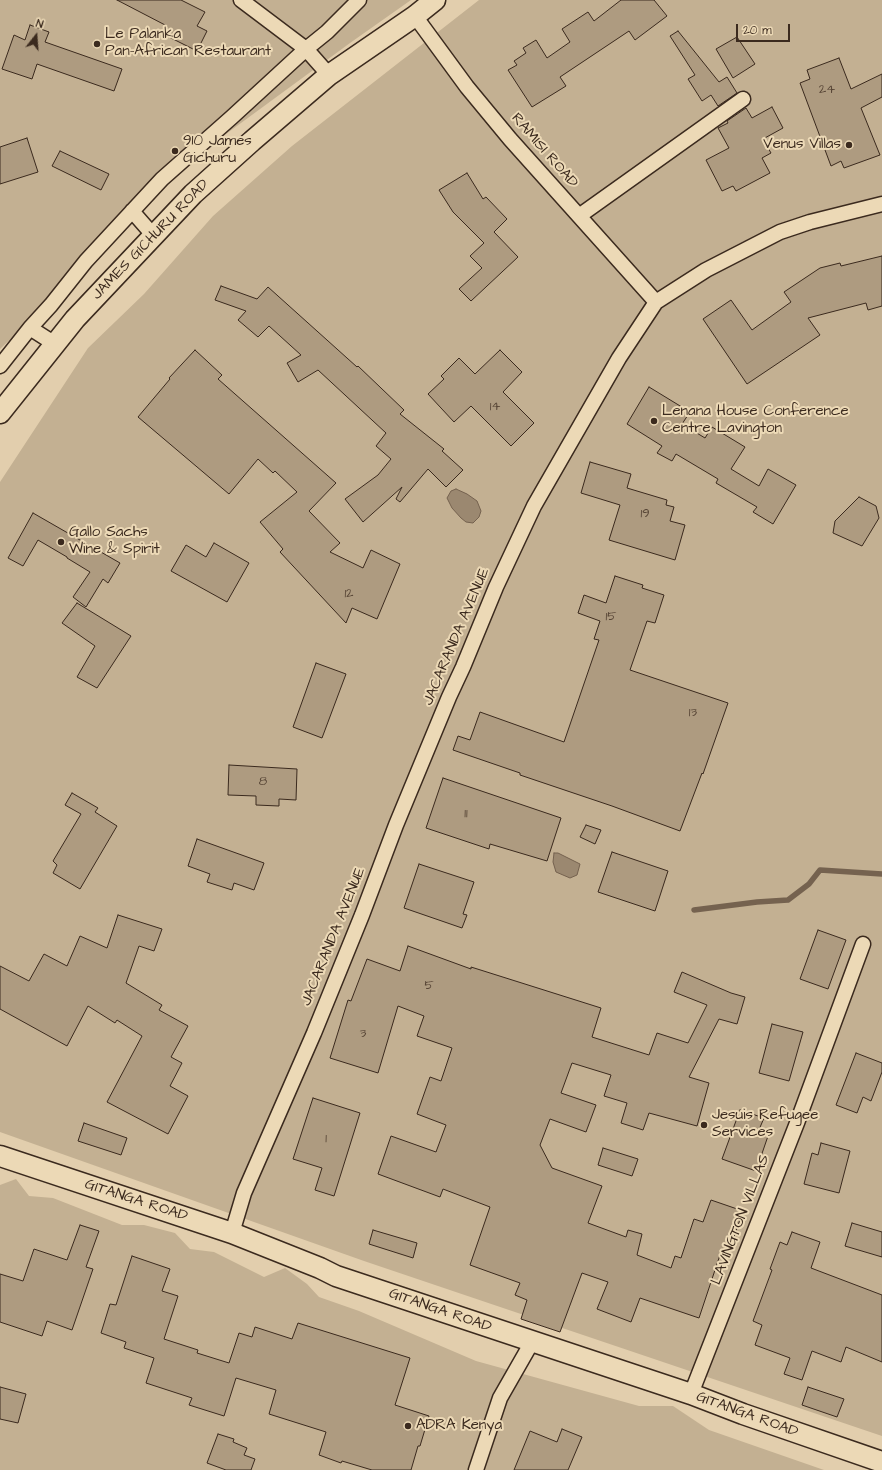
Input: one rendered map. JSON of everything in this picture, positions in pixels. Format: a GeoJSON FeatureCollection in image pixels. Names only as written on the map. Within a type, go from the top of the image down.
{"type":"FeatureCollection","features":[{"type":"Feature","properties":{"kind":"main road","name":"JAMES GICHURU ROAD"},"geometry":{"type":"LineString","coordinates":[[0,413],[75,319],[153,235],[205,183],[329,75],[436,0]]}},
{"type":"Feature","properties":{"kind":"main road","name":"GITANGA ROAD"},"geometry":{"type":"LineString","coordinates":[[0,1156],[232,1233],[320,1268],[336,1276],[691,1394],[743,1414],[882,1462]]}},
{"type":"Feature","properties":{"kind":"street"},"geometry":{"type":"LineString","coordinates":[[241,0],[306,49],[329,75]]}},
{"type":"Feature","properties":{"kind":"street"},"geometry":{"type":"LineString","coordinates":[[0,366],[86,261],[162,179],[306,49],[327,32],[354,1]]}},
{"type":"Feature","properties":{"kind":"street","name":"RAMISI ROAD"},"geometry":{"type":"LineString","coordinates":[[415,16],[467,87],[510,139],[656,302]]}},
{"type":"Feature","properties":{"kind":"street"},"geometry":{"type":"LineString","coordinates":[[579,216],[743,99]]}},
{"type":"Feature","properties":{"kind":"street","name":"JACARANDA AVENUE"},"geometry":{"type":"LineString","coordinates":[[232,1233],[244,1193],[314,1033],[362,915],[396,825],[496,587],[534,506],[585,419],[618,358],[656,302],[706,270],[780,232],[810,222],[882,204]]}},
{"type":"Feature","properties":{"kind":"street"},"geometry":{"type":"LineString","coordinates":[[132,211],[153,235]]}},
{"type":"Feature","properties":{"kind":"street"},"geometry":{"type":"LineString","coordinates":[[30,328],[54,344]]}},
{"type":"Feature","properties":{"kind":"street","name":"LAVINGTON VILLAS"},"geometry":{"type":"LineString","coordinates":[[691,1394],[797,1123],[862,944]]}},
{"type":"Feature","properties":{"kind":"street"},"geometry":{"type":"LineString","coordinates":[[476,1470],[500,1398],[532,1342]]}},
{"type":"Feature","properties":{"kind":"shaded area"},"geometry":{"type":"Polygon","coordinates":[[[0,0],[411,0],[226,134],[101,244],[40,311],[0,349],[0,0]]]}},
{"type":"Feature","properties":{"kind":"shaded area"},"geometry":{"type":"Polygon","coordinates":[[[479,0],[882,0],[882,1436],[364,1261],[0,1132],[0,482],[88,348],[144,294],[213,216],[292,146],[479,0]]]}},
{"type":"Feature","properties":{"kind":"shaded area"},"geometry":{"type":"Polygon","coordinates":[[[456,489],[477,501],[481,511],[479,517],[473,523],[466,522],[461,518],[452,508],[447,498],[451,491],[456,489]]]}},
{"type":"Feature","properties":{"kind":"shaded area"},"geometry":{"type":"Polygon","coordinates":[[[554,853],[558,853],[580,864],[577,875],[570,878],[556,872],[553,862],[554,853]]]}},
{"type":"Feature","properties":{"kind":"shaded area"},"geometry":{"type":"Polygon","coordinates":[[[16,1179],[29,1196],[53,1198],[122,1225],[144,1225],[175,1233],[190,1249],[214,1252],[264,1277],[285,1268],[307,1284],[319,1297],[359,1311],[476,1361],[639,1406],[673,1406],[709,1430],[824,1470],[0,1470],[0,1185],[16,1179]]]}},
{"type":"Feature","properties":{"kind":"building"},"geometry":{"type":"Polygon","coordinates":[[[117,0],[181,0],[205,12],[197,26],[207,31],[197,51],[163,34],[167,26],[117,0]]]}},
{"type":"Feature","properties":{"kind":"building"},"geometry":{"type":"Polygon","coordinates":[[[621,0],[654,0],[667,16],[635,40],[629,31],[560,77],[566,86],[532,107],[508,70],[517,65],[514,61],[526,53],[523,48],[536,40],[547,58],[570,42],[562,29],[588,12],[594,21],[621,0]]]}},
{"type":"Feature","properties":{"kind":"building"},"geometry":{"type":"Polygon","coordinates":[[[30,25],[49,32],[45,42],[122,69],[114,91],[37,64],[32,79],[2,69],[14,35],[25,40],[30,25]]]}},
{"type":"Feature","properties":{"kind":"building"},"geometry":{"type":"Polygon","coordinates":[[[678,31],[719,82],[727,77],[737,93],[718,106],[711,95],[702,101],[688,79],[695,75],[670,36],[678,31]]]}},
{"type":"Feature","properties":{"kind":"building"},"geometry":{"type":"Polygon","coordinates":[[[737,37],[755,64],[733,78],[716,49],[737,37]]]}},
{"type":"Feature","properties":{"kind":"building"},"geometry":{"type":"Polygon","coordinates":[[[839,58],[851,89],[882,74],[882,97],[861,108],[880,155],[844,168],[841,161],[831,166],[800,83],[810,79],[807,70],[839,58]]]}},
{"type":"Feature","properties":{"kind":"building"},"geometry":{"type":"Polygon","coordinates":[[[772,107],[783,128],[763,139],[771,153],[762,158],[770,173],[736,191],[733,186],[722,191],[706,160],[729,148],[718,128],[728,123],[727,121],[746,108],[752,118],[772,107]]]}},
{"type":"Feature","properties":{"kind":"building"},"geometry":{"type":"Polygon","coordinates":[[[27,138],[38,172],[0,184],[0,147],[27,138]]]}},
{"type":"Feature","properties":{"kind":"building"},"geometry":{"type":"Polygon","coordinates":[[[60,151],[109,174],[101,190],[52,166],[60,151]]]}},
{"type":"Feature","properties":{"kind":"building"},"geometry":{"type":"Polygon","coordinates":[[[467,173],[483,199],[486,197],[507,219],[494,232],[518,257],[471,301],[459,289],[482,268],[470,256],[484,243],[453,212],[439,190],[467,173]]]}},
{"type":"Feature","properties":{"kind":"building"},"geometry":{"type":"Polygon","coordinates":[[[882,256],[882,306],[868,310],[866,303],[808,318],[820,335],[747,384],[703,319],[731,300],[752,330],[791,302],[784,292],[820,268],[840,263],[841,266],[882,256]]]}},
{"type":"Feature","properties":{"kind":"building"},"geometry":{"type":"Polygon","coordinates":[[[221,286],[257,299],[268,287],[357,367],[358,366],[404,410],[400,414],[444,449],[442,451],[463,470],[446,487],[428,469],[400,502],[396,499],[402,487],[363,522],[345,499],[378,475],[391,459],[376,446],[386,433],[318,370],[298,382],[287,363],[301,355],[269,326],[258,337],[238,320],[246,311],[215,300],[221,286]]]}},
{"type":"Feature","properties":{"kind":"building"},"geometry":{"type":"Polygon","coordinates":[[[195,350],[222,375],[218,379],[336,483],[309,511],[340,543],[330,552],[363,568],[371,550],[400,564],[377,619],[352,608],[346,623],[280,552],[283,549],[260,522],[297,492],[275,471],[273,473],[258,459],[229,494],[138,417],[170,379],[169,378],[195,350]]]}},
{"type":"Feature","properties":{"kind":"building"},"geometry":{"type":"Polygon","coordinates":[[[500,350],[522,372],[503,392],[534,423],[511,446],[471,406],[454,422],[428,394],[444,379],[441,376],[459,358],[475,374],[500,350]]]}},
{"type":"Feature","properties":{"kind":"building"},"geometry":{"type":"Polygon","coordinates":[[[649,387],[690,412],[682,424],[705,438],[712,427],[745,447],[731,469],[759,486],[768,469],[796,485],[773,524],[753,512],[757,507],[716,483],[718,479],[676,454],[672,461],[657,453],[662,446],[627,424],[649,387]]]}},
{"type":"Feature","properties":{"kind":"building"},"geometry":{"type":"Polygon","coordinates":[[[590,462],[631,474],[627,488],[667,500],[666,505],[674,507],[670,521],[685,525],[675,560],[609,540],[620,505],[581,493],[590,462]]]}},
{"type":"Feature","properties":{"kind":"building"},"geometry":{"type":"Polygon","coordinates":[[[859,497],[876,506],[879,518],[862,546],[833,533],[835,521],[859,497]]]}},
{"type":"Feature","properties":{"kind":"building"},"geometry":{"type":"Polygon","coordinates":[[[33,513],[120,563],[108,583],[103,579],[86,607],[73,597],[90,572],[67,557],[38,540],[23,566],[8,558],[33,513]]]}},
{"type":"Feature","properties":{"kind":"building"},"geometry":{"type":"Polygon","coordinates":[[[214,543],[249,563],[227,602],[171,571],[186,545],[206,557],[214,543]]]}},
{"type":"Feature","properties":{"kind":"building"},"geometry":{"type":"Polygon","coordinates":[[[615,576],[643,585],[642,588],[664,595],[655,623],[647,621],[630,670],[728,703],[703,774],[702,773],[680,831],[453,750],[458,736],[470,740],[480,712],[564,742],[599,640],[594,639],[600,621],[578,613],[584,595],[606,603],[615,576]]]}},
{"type":"Feature","properties":{"kind":"building"},"geometry":{"type":"Polygon","coordinates":[[[77,603],[131,636],[97,688],[77,677],[95,646],[62,623],[77,603]]]}},
{"type":"Feature","properties":{"kind":"building"},"geometry":{"type":"Polygon","coordinates":[[[316,663],[346,674],[322,738],[293,727],[316,663]]]}},
{"type":"Feature","properties":{"kind":"building"},"geometry":{"type":"Polygon","coordinates":[[[229,765],[297,769],[296,800],[279,799],[279,806],[256,805],[256,796],[228,795],[229,765]]]}},
{"type":"Feature","properties":{"kind":"building"},"geometry":{"type":"Polygon","coordinates":[[[443,778],[561,818],[547,861],[490,844],[489,849],[426,828],[443,778]]]}},
{"type":"Feature","properties":{"kind":"building"},"geometry":{"type":"Polygon","coordinates":[[[72,793],[98,808],[95,812],[117,826],[80,889],[53,873],[57,865],[53,861],[81,814],[65,805],[72,793]]]}},
{"type":"Feature","properties":{"kind":"building"},"geometry":{"type":"Polygon","coordinates":[[[586,825],[601,830],[595,844],[580,837],[586,825]]]}},
{"type":"Feature","properties":{"kind":"building"},"geometry":{"type":"Polygon","coordinates":[[[197,839],[264,863],[254,890],[234,883],[232,890],[207,882],[210,874],[188,866],[197,839]]]}},
{"type":"Feature","properties":{"kind":"building"},"geometry":{"type":"Polygon","coordinates":[[[612,852],[668,871],[655,911],[598,892],[612,852]]]}},
{"type":"Feature","properties":{"kind":"building"},"geometry":{"type":"Polygon","coordinates":[[[419,864],[474,882],[463,914],[467,915],[462,928],[404,908],[419,864]]]}},
{"type":"Feature","properties":{"kind":"building"},"geometry":{"type":"Polygon","coordinates":[[[118,915],[162,929],[154,951],[139,946],[126,983],[162,1005],[159,1010],[188,1026],[171,1057],[182,1063],[170,1086],[188,1096],[168,1134],[107,1102],[142,1036],[117,1020],[115,1023],[88,1006],[67,1046],[0,1009],[0,966],[29,981],[44,954],[67,966],[80,936],[107,948],[118,915]]]}},
{"type":"Feature","properties":{"kind":"building"},"geometry":{"type":"Polygon","coordinates":[[[818,930],[846,940],[828,989],[800,979],[818,930]]]}},
{"type":"Feature","properties":{"kind":"building"},"geometry":{"type":"Polygon","coordinates":[[[408,946],[471,969],[471,967],[601,1008],[592,1037],[649,1055],[657,1033],[688,1043],[707,1005],[674,992],[682,972],[731,993],[745,997],[737,1024],[719,1019],[689,1077],[709,1083],[697,1126],[649,1113],[643,1130],[621,1123],[627,1103],[604,1096],[611,1075],[572,1063],[561,1093],[596,1105],[586,1132],[550,1119],[540,1145],[552,1168],[602,1186],[588,1223],[626,1237],[628,1230],[642,1234],[637,1255],[671,1268],[675,1256],[681,1258],[694,1219],[703,1222],[711,1200],[743,1211],[728,1254],[721,1252],[699,1318],[640,1298],[631,1322],[597,1309],[608,1282],[582,1273],[560,1332],[521,1319],[527,1300],[515,1295],[520,1283],[470,1265],[490,1207],[443,1189],[440,1197],[378,1174],[391,1136],[436,1152],[446,1125],[417,1114],[430,1077],[441,1081],[452,1048],[417,1036],[424,1016],[398,1006],[378,1073],[330,1058],[348,1000],[351,1001],[367,959],[400,971],[408,946]]]}},
{"type":"Feature","properties":{"kind":"building"},"geometry":{"type":"Polygon","coordinates":[[[772,1024],[803,1032],[789,1081],[759,1073],[772,1024]]]}},
{"type":"Feature","properties":{"kind":"building"},"geometry":{"type":"Polygon","coordinates":[[[856,1053],[882,1063],[882,1072],[871,1101],[863,1097],[857,1113],[836,1105],[856,1053]]]}},
{"type":"Feature","properties":{"kind":"building"},"geometry":{"type":"Polygon","coordinates":[[[313,1098],[360,1113],[334,1196],[315,1190],[322,1168],[293,1159],[313,1098]]]}},
{"type":"Feature","properties":{"kind":"building"},"geometry":{"type":"Polygon","coordinates":[[[740,1110],[764,1118],[758,1132],[768,1136],[756,1171],[722,1159],[740,1110]]]}},
{"type":"Feature","properties":{"kind":"building"},"geometry":{"type":"Polygon","coordinates":[[[84,1123],[127,1138],[121,1155],[78,1141],[84,1123]]]}},
{"type":"Feature","properties":{"kind":"building"},"geometry":{"type":"Polygon","coordinates":[[[821,1143],[850,1151],[839,1193],[804,1184],[812,1153],[818,1155],[821,1143]]]}},
{"type":"Feature","properties":{"kind":"building"},"geometry":{"type":"Polygon","coordinates":[[[603,1148],[638,1159],[632,1176],[598,1165],[603,1148]]]}},
{"type":"Feature","properties":{"kind":"building"},"geometry":{"type":"Polygon","coordinates":[[[852,1223],[882,1232],[882,1257],[845,1246],[852,1223]]]}},
{"type":"Feature","properties":{"kind":"building"},"geometry":{"type":"Polygon","coordinates":[[[80,1225],[99,1231],[86,1267],[93,1269],[72,1330],[47,1321],[42,1336],[0,1322],[0,1274],[23,1281],[34,1249],[67,1260],[80,1225]]]}},
{"type":"Feature","properties":{"kind":"building"},"geometry":{"type":"Polygon","coordinates":[[[373,1230],[417,1243],[413,1258],[369,1244],[373,1230]]]}},
{"type":"Feature","properties":{"kind":"building"},"geometry":{"type":"Polygon","coordinates":[[[792,1232],[820,1242],[811,1268],[882,1295],[882,1362],[846,1347],[841,1362],[812,1351],[802,1380],[784,1374],[790,1358],[755,1345],[762,1325],[753,1321],[772,1270],[770,1269],[780,1242],[787,1245],[792,1232]]]}},
{"type":"Feature","properties":{"kind":"building"},"geometry":{"type":"Polygon","coordinates":[[[132,1256],[170,1269],[162,1291],[178,1296],[164,1339],[198,1350],[197,1353],[229,1363],[239,1333],[252,1337],[255,1327],[292,1339],[298,1323],[410,1358],[395,1405],[429,1416],[411,1470],[372,1470],[342,1461],[341,1463],[319,1455],[326,1432],[269,1414],[276,1390],[236,1378],[224,1416],[189,1405],[192,1398],[146,1383],[154,1358],[124,1348],[126,1342],[101,1333],[110,1304],[116,1305],[132,1256]]]}},
{"type":"Feature","properties":{"kind":"building"},"geometry":{"type":"Polygon","coordinates":[[[0,1387],[26,1394],[18,1423],[0,1419],[0,1387]]]}},
{"type":"Feature","properties":{"kind":"building"},"geometry":{"type":"Polygon","coordinates":[[[808,1387],[844,1399],[837,1417],[802,1405],[808,1387]]]}},
{"type":"Feature","properties":{"kind":"building"},"geometry":{"type":"Polygon","coordinates":[[[562,1429],[582,1437],[568,1470],[514,1470],[530,1431],[557,1442],[562,1429]]]}},
{"type":"Feature","properties":{"kind":"building"},"geometry":{"type":"Polygon","coordinates":[[[218,1434],[234,1439],[233,1442],[247,1448],[244,1455],[255,1459],[251,1470],[226,1470],[207,1463],[218,1434]]]}},
{"type":"Feature","properties":{"kind":"waterway"},"geometry":{"type":"LineString","coordinates":[[694,910],[757,902],[788,900],[809,884],[820,870],[882,874]]}},
{"type":"Feature","properties":{"kind":"place","name":"Le Palanka Pan-African Restaurant"},"geometry":{"type":"Point","coordinates":[97,44]}},
{"type":"Feature","properties":{"kind":"place","name":"Venus Villas"},"geometry":{"type":"Point","coordinates":[849,145]}},
{"type":"Feature","properties":{"kind":"place","name":"910 James Gichuru"},"geometry":{"type":"Point","coordinates":[175,151]}},
{"type":"Feature","properties":{"kind":"place","name":"Lenana House Conference Centre Lavington"},"geometry":{"type":"Point","coordinates":[654,421]}},
{"type":"Feature","properties":{"kind":"place","name":"Gallo Sachs Wine & Spirit"},"geometry":{"type":"Point","coordinates":[61,542]}},
{"type":"Feature","properties":{"kind":"place","name":"Jesuis Refugee Services"},"geometry":{"type":"Point","coordinates":[704,1125]}},
{"type":"Feature","properties":{"kind":"place","name":"ADRA Kenya"},"geometry":{"type":"Point","coordinates":[408,1426]}}]}
